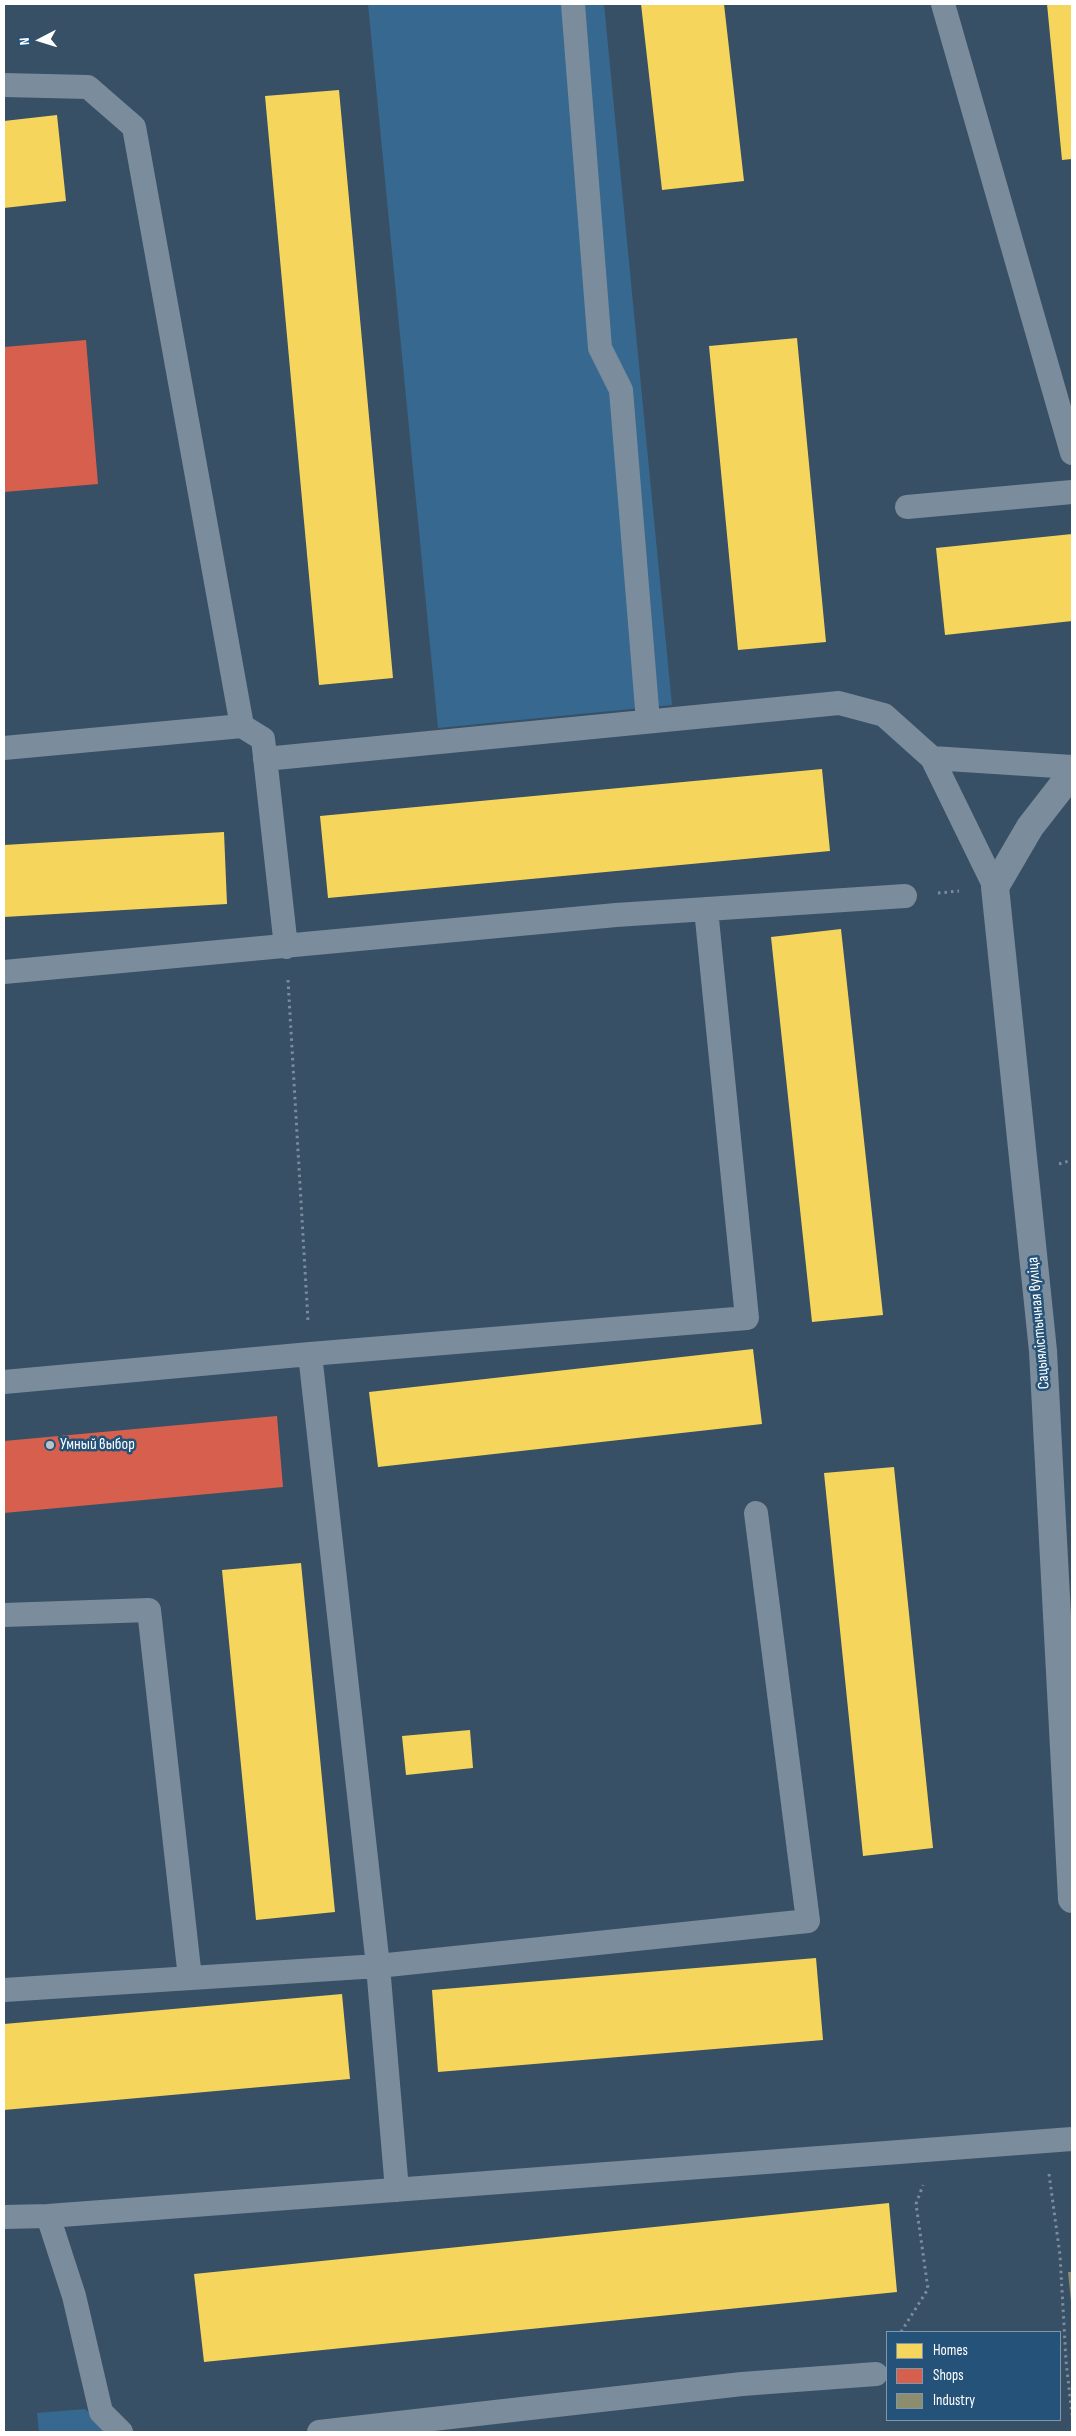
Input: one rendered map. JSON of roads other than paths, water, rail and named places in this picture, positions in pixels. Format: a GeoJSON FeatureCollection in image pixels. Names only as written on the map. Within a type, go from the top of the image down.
{"type":"FeatureCollection","features":[{"type":"Feature","properties":{"kind":"street"},"geometry":{"type":"LineString","coordinates":[[995,887],[1030,827],[1072,773]]}},
{"type":"Feature","properties":{"kind":"street","name":"Сацыялістычная вуліца"},"geometry":{"type":"LineString","coordinates":[[995,887],[1043,1351],[1072,1899]]}},
{"type":"Feature","properties":{"kind":"lane"},"geometry":{"type":"LineString","coordinates":[[573,4],[600,348],[621,390],[648,721]]}},
{"type":"Feature","properties":{"kind":"lane"},"geometry":{"type":"LineString","coordinates":[[943,4],[1072,453]]}},
{"type":"Feature","properties":{"kind":"lane"},"geometry":{"type":"LineString","coordinates":[[4,85],[88,87],[134,127],[242,726]]}},
{"type":"Feature","properties":{"kind":"lane"},"geometry":{"type":"LineString","coordinates":[[908,507],[1072,492]]}},
{"type":"Feature","properties":{"kind":"lane"},"geometry":{"type":"LineString","coordinates":[[265,758],[839,703],[884,716],[932,758],[995,887]]}},
{"type":"Feature","properties":{"kind":"lane"},"geometry":{"type":"LineString","coordinates":[[4,748],[242,726],[263,739],[286,947]]}},
{"type":"Feature","properties":{"kind":"lane"},"geometry":{"type":"LineString","coordinates":[[932,758],[1072,767]]}},
{"type":"Feature","properties":{"kind":"lane"},"geometry":{"type":"LineString","coordinates":[[4,972],[606,916],[905,896]]}},
{"type":"Feature","properties":{"kind":"lane"},"geometry":{"type":"LineString","coordinates":[[4,1382],[310,1354],[747,1318],[706,909]]}},
{"type":"Feature","properties":{"kind":"lane"},"geometry":{"type":"LineString","coordinates":[[310,1354],[378,1966],[397,2190]]}},
{"type":"Feature","properties":{"kind":"lane"},"geometry":{"type":"LineString","coordinates":[[4,1990],[378,1966],[808,1921],[756,1513]]}},
{"type":"Feature","properties":{"kind":"lane"},"geometry":{"type":"LineString","coordinates":[[4,1614],[149,1610],[190,1978]]}},
{"type":"Feature","properties":{"kind":"lane"},"geometry":{"type":"LineString","coordinates":[[4,2218],[1072,2139]]}},
{"type":"Feature","properties":{"kind":"lane"},"geometry":{"type":"LineString","coordinates":[[48,2216],[74,2296],[101,2412],[121,2432]]}},
{"type":"Feature","properties":{"kind":"lane"},"geometry":{"type":"LineString","coordinates":[[319,2432],[742,2384],[876,2374]]}},
{"type":"Feature","properties":{"kind":"place","name":"Умный выбор"},"geometry":{"type":"Point","coordinates":[50,1445]}}]}
